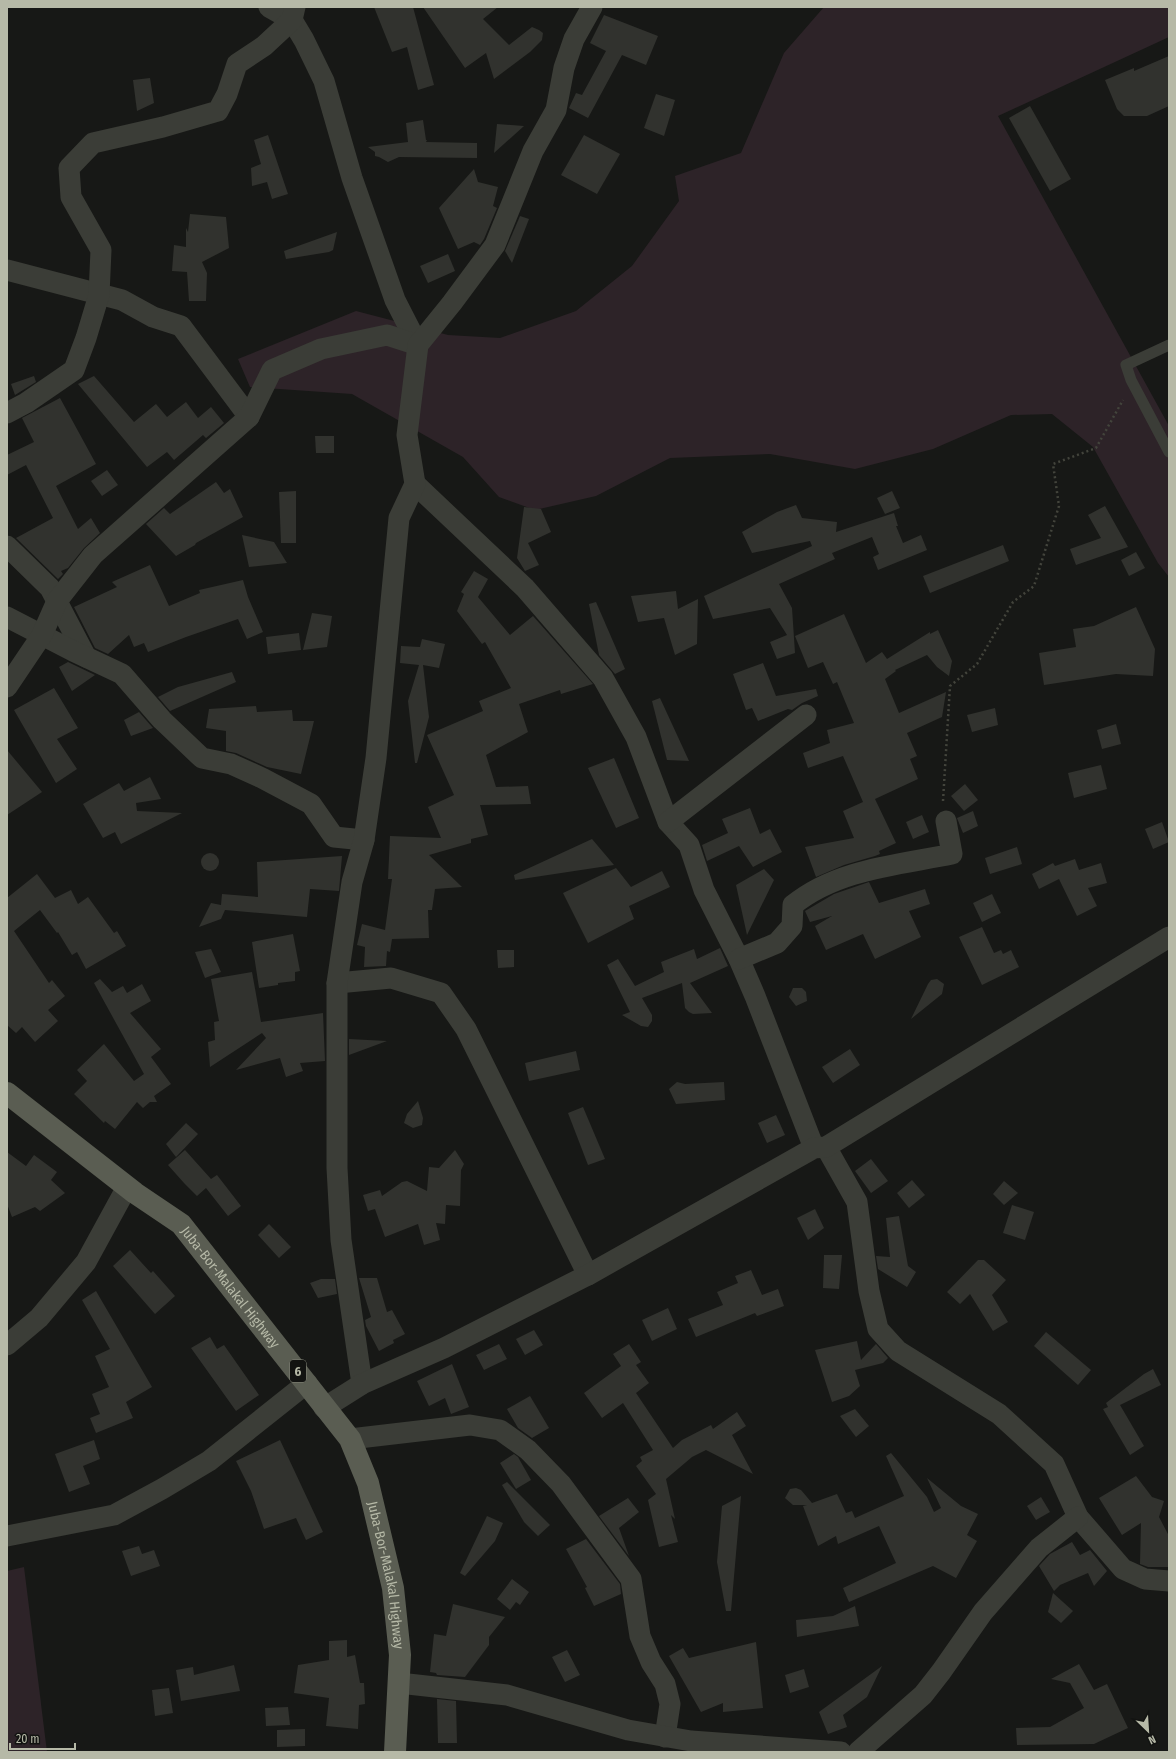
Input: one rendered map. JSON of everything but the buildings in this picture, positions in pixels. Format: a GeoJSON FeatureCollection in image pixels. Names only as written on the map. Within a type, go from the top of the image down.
{"type":"FeatureCollection","features":[{"type":"Feature","properties":{"kind":"main road","name":"Juba-Bor-Malakal Highway"},"geometry":{"type":"LineString","coordinates":[[7,1093],[127,1187],[181,1224],[307,1383],[324,1408],[350,1439],[368,1483],[393,1588],[400,1655],[395,1752]]}},
{"type":"Feature","properties":{"kind":"street"},"geometry":{"type":"LineString","coordinates":[[269,7],[293,13]]}},
{"type":"Feature","properties":{"kind":"street"},"geometry":{"type":"LineString","coordinates":[[362,1384],[341,1240],[337,1168],[337,983],[352,882],[364,840],[376,758],[398,518],[415,484],[407,435],[418,344],[452,303],[495,246],[533,150],[556,110],[566,61],[574,39],[592,7]]}},
{"type":"Feature","properties":{"kind":"street"},"geometry":{"type":"LineString","coordinates":[[7,413],[26,403],[74,370],[86,338],[99,294],[101,250],[71,197],[69,168],[92,143],[163,127],[218,111],[227,94],[237,64],[264,46],[293,13]]}},
{"type":"Feature","properties":{"kind":"street"},"geometry":{"type":"LineString","coordinates":[[293,13],[324,81],[352,178],[395,300],[418,344]]}},
{"type":"Feature","properties":{"kind":"street"},"geometry":{"type":"LineString","coordinates":[[7,270],[122,300],[153,317],[180,326],[248,417]]}},
{"type":"Feature","properties":{"kind":"street"},"geometry":{"type":"LineString","coordinates":[[7,687],[42,635],[57,600],[93,555],[248,417],[272,370],[321,349],[387,335],[418,344]]}},
{"type":"Feature","properties":{"kind":"street"},"geometry":{"type":"LineString","coordinates":[[415,484],[525,588],[603,678],[636,737],[668,822],[689,845],[704,890],[739,959],[820,1148],[857,1202],[869,1291],[878,1329],[898,1351],[999,1414],[1048,1458],[1054,1464],[1078,1517],[1123,1569],[1145,1579],[1169,1581]]}},
{"type":"Feature","properties":{"kind":"street"},"geometry":{"type":"LineString","coordinates":[[7,546],[50,588],[86,657]]}},
{"type":"Feature","properties":{"kind":"street"},"geometry":{"type":"LineString","coordinates":[[7,617],[122,674],[162,720],[202,758],[231,764],[262,778],[311,804],[334,837],[364,840]]}},
{"type":"Feature","properties":{"kind":"street"},"geometry":{"type":"LineString","coordinates":[[668,822],[806,715]]}},
{"type":"Feature","properties":{"kind":"street"},"geometry":{"type":"LineString","coordinates":[[739,959],[777,943],[792,926],[793,905],[807,894],[848,875],[952,854],[946,821]]}},
{"type":"Feature","properties":{"kind":"street"},"geometry":{"type":"LineString","coordinates":[[324,1408],[362,1384],[444,1348],[588,1275],[820,1148],[1169,937]]}},
{"type":"Feature","properties":{"kind":"street"},"geometry":{"type":"LineString","coordinates":[[337,983],[391,978],[441,993],[466,1029],[588,1275]]}},
{"type":"Feature","properties":{"kind":"street"},"geometry":{"type":"LineString","coordinates":[[7,1345],[39,1318],[86,1262],[127,1187]]}},
{"type":"Feature","properties":{"kind":"street"},"geometry":{"type":"LineString","coordinates":[[7,1536],[114,1515],[162,1490],[209,1461],[307,1383]]}},
{"type":"Feature","properties":{"kind":"street"},"geometry":{"type":"LineString","coordinates":[[350,1439],[470,1425],[500,1430],[528,1450],[561,1484],[631,1579],[635,1615],[640,1636],[651,1662],[665,1684],[670,1704],[665,1737]]}},
{"type":"Feature","properties":{"kind":"street"},"geometry":{"type":"LineString","coordinates":[[858,1752],[923,1695],[983,1612],[1039,1548],[1078,1517]]}},
{"type":"Feature","properties":{"kind":"street"},"geometry":{"type":"LineString","coordinates":[[399,1683],[507,1696],[628,1730],[665,1737],[691,1741],[772,1748],[841,1752]]}},
{"type":"Feature","properties":{"kind":"lane"},"geometry":{"type":"LineString","coordinates":[[1169,345],[1126,365],[1131,380],[1169,452]]}},
{"type":"Feature","properties":{"kind":"path"},"geometry":{"type":"LineString","coordinates":[[946,821],[942,798],[950,686],[976,664],[1013,602],[1034,586],[1059,506],[1053,464],[1096,448],[1122,403],[1131,380]]}},
{"type":"Feature","properties":{"kind":"shaded area"},"geometry":{"type":"Polygon","coordinates":[[[824,7],[1169,7],[1169,37],[998,116],[1169,426],[1169,577],[1158,563],[1093,447],[1052,414],[1011,415],[933,449],[855,469],[770,454],[670,458],[596,496],[535,510],[499,497],[463,457],[352,394],[250,387],[238,359],[356,311],[448,335],[500,338],[576,311],[632,266],[679,201],[675,176],[741,153],[784,53],[824,7]]]}},
{"type":"Feature","properties":{"kind":"shaded area"},"geometry":{"type":"Polygon","coordinates":[[[24,1567],[47,1752],[7,1752],[7,1571],[24,1567]]]}}]}
